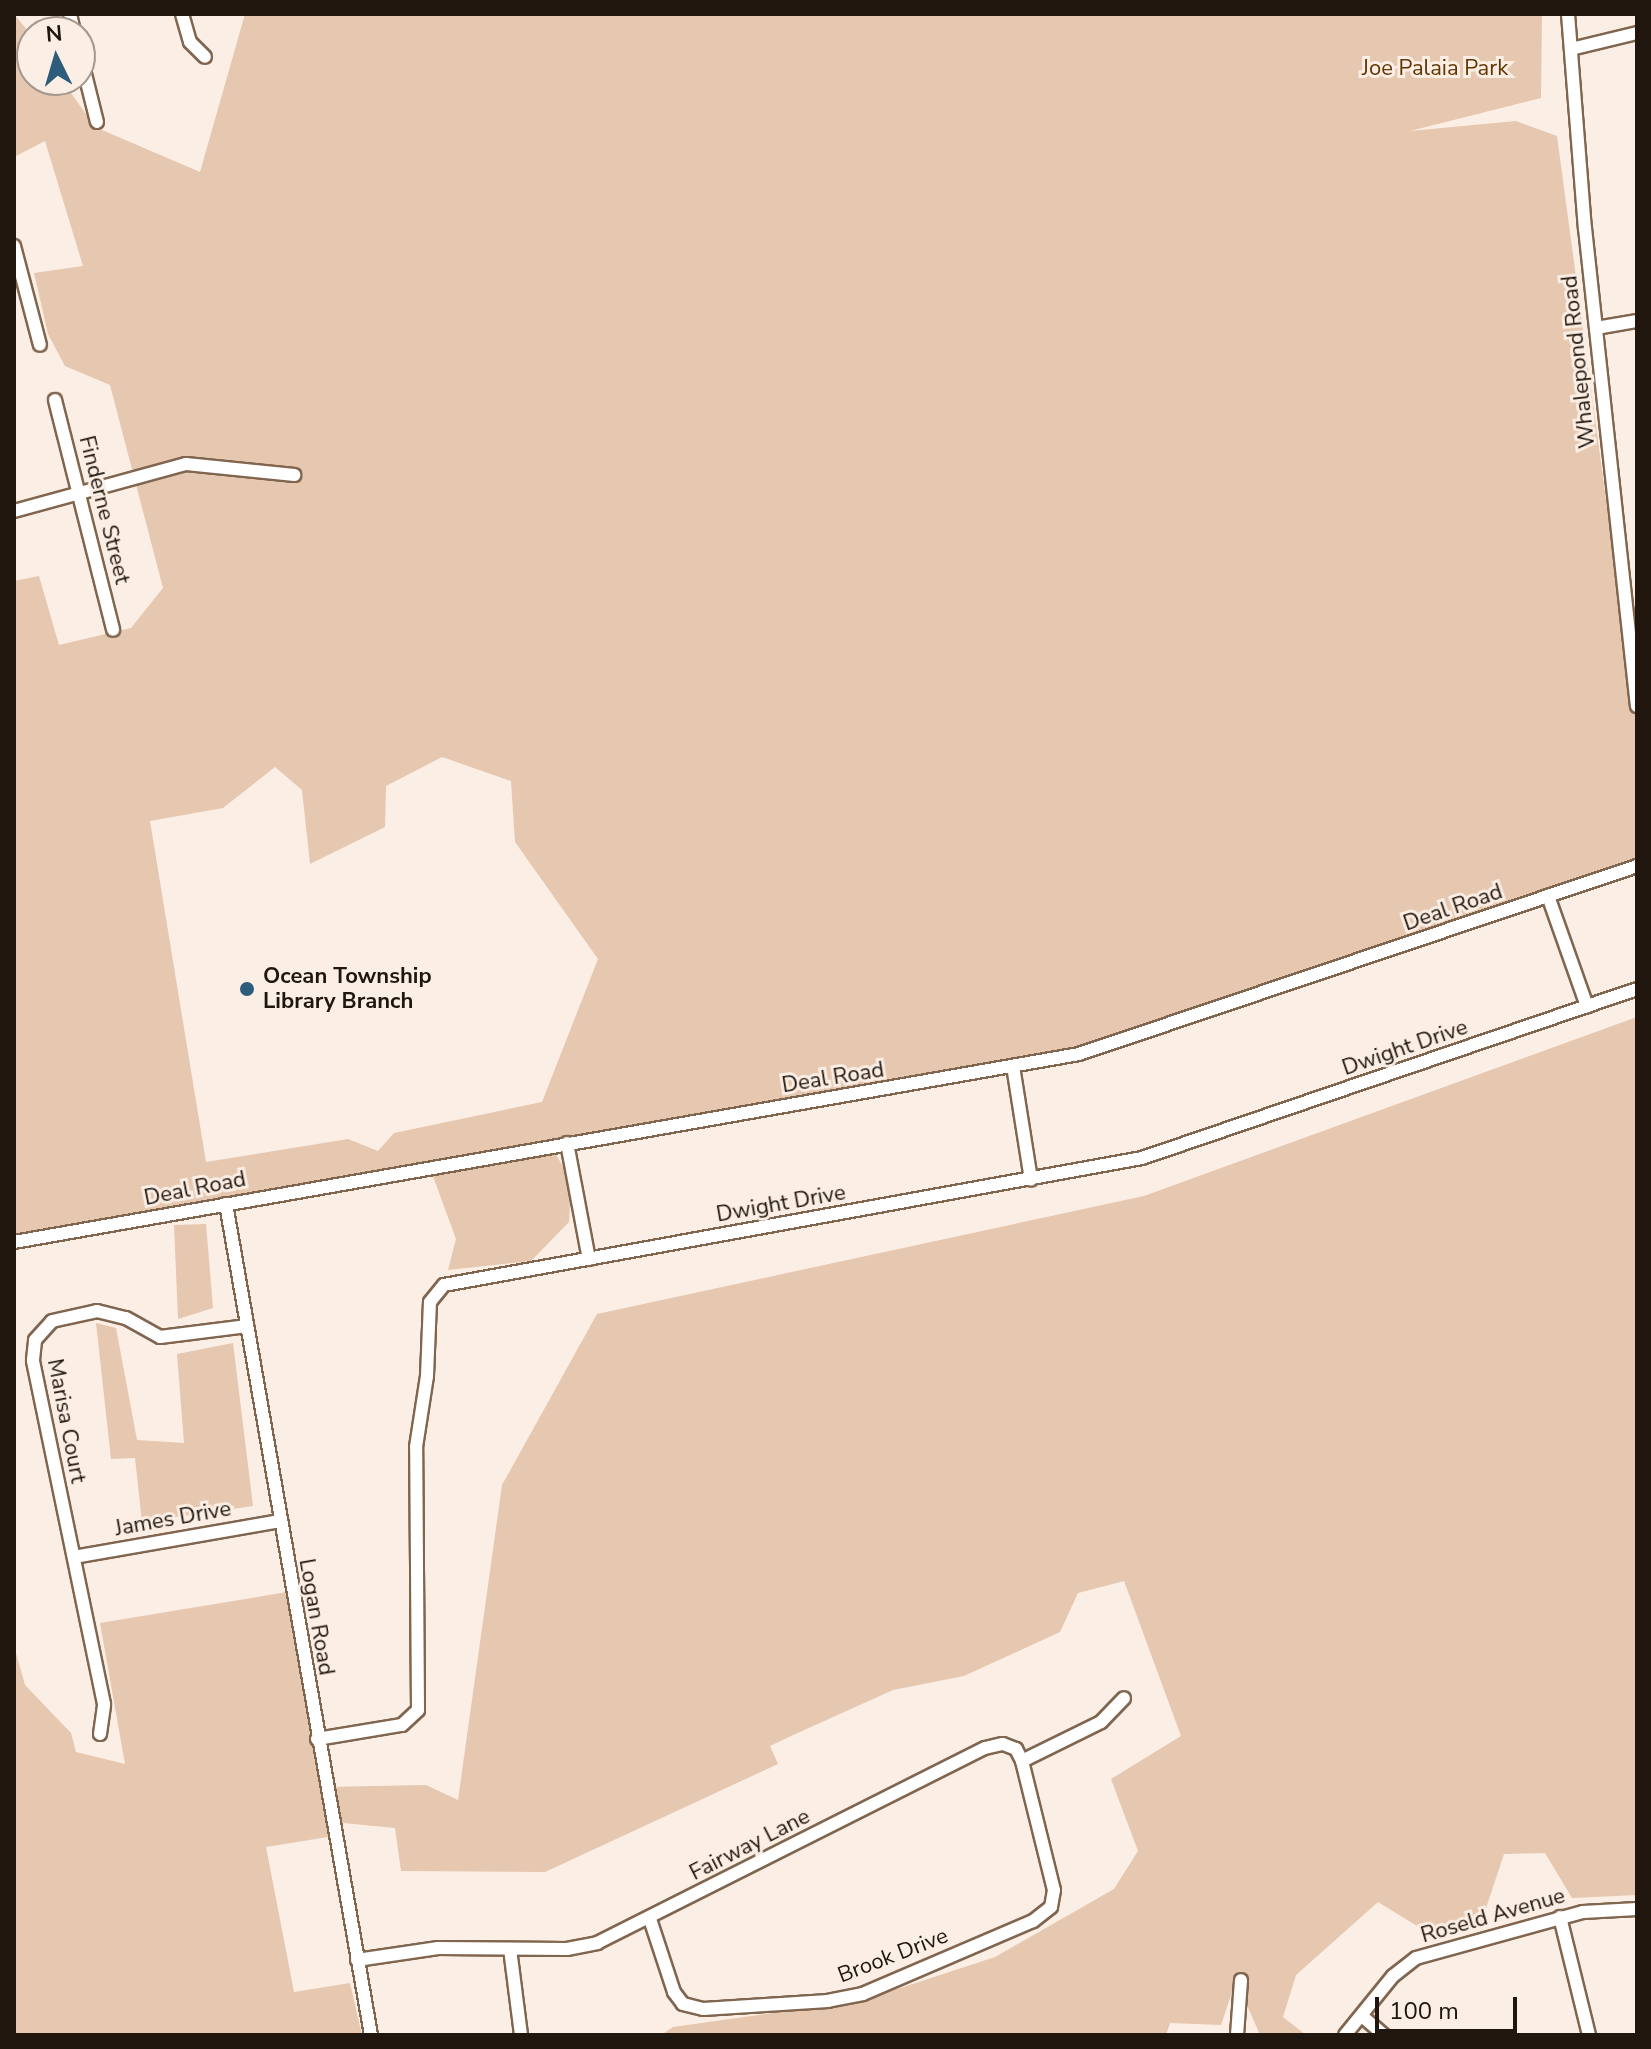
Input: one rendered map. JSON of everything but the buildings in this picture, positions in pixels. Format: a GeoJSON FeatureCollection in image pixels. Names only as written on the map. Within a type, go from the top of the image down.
{"type":"FeatureCollection","features":[{"type":"Feature","properties":{"kind":"street"},"geometry":{"type":"LineString","coordinates":[[182,14],[190,42],[205,57]]}},
{"type":"Feature","properties":{"kind":"street","name":"Whalepond Road"},"geometry":{"type":"LineString","coordinates":[[1568,14],[1596,328],[1637,706]]}},
{"type":"Feature","properties":{"kind":"street"},"geometry":{"type":"LineString","coordinates":[[1571,49],[1637,33]]}},
{"type":"Feature","properties":{"kind":"street"},"geometry":{"type":"LineString","coordinates":[[90,96],[97,122]]}},
{"type":"Feature","properties":{"kind":"street"},"geometry":{"type":"LineString","coordinates":[[14,246],[40,345]]}},
{"type":"Feature","properties":{"kind":"street"},"geometry":{"type":"LineString","coordinates":[[1596,328],[1637,321]]}},
{"type":"Feature","properties":{"kind":"street","name":"Finderne Street"},"geometry":{"type":"LineString","coordinates":[[55,400],[113,630]]}},
{"type":"Feature","properties":{"kind":"street"},"geometry":{"type":"LineString","coordinates":[[14,511],[186,464],[294,475]]}},
{"type":"Feature","properties":{"kind":"street","name":"Deal Road"},"geometry":{"type":"LineString","coordinates":[[14,1242],[1013,1066],[1131,1040],[1637,866]]}},
{"type":"Feature","properties":{"kind":"street"},"geometry":{"type":"LineString","coordinates":[[1548,896],[1587,1006]]}},
{"type":"Feature","properties":{"kind":"street","name":"Dwight Drive"},"geometry":{"type":"LineString","coordinates":[[317,1739],[402,1725],[413,1718],[420,1702],[416,1447],[432,1297],[452,1283],[1031,1180],[1166,1151],[1637,989]]}},
{"type":"Feature","properties":{"kind":"street"},"geometry":{"type":"LineString","coordinates":[[1013,1066],[1031,1180]]}},
{"type":"Feature","properties":{"kind":"street"},"geometry":{"type":"LineString","coordinates":[[567,1143],[589,1259]]}},
{"type":"Feature","properties":{"kind":"street","name":"Logan Road"},"geometry":{"type":"LineString","coordinates":[[226,1204],[371,2035]]}},
{"type":"Feature","properties":{"kind":"street","name":"Marisa Court"},"geometry":{"type":"LineString","coordinates":[[100,1734],[104,1704],[33,1360],[39,1333],[60,1317],[97,1311],[126,1318],[160,1337],[247,1326]]}},
{"type":"Feature","properties":{"kind":"street","name":"James Drive"},"geometry":{"type":"LineString","coordinates":[[74,1557],[280,1521]]}},
{"type":"Feature","properties":{"kind":"street"},"geometry":{"type":"LineString","coordinates":[[1022,1761],[1101,1722],[1124,1698]]}},
{"type":"Feature","properties":{"kind":"street","name":"Fairway Lane"},"geometry":{"type":"LineString","coordinates":[[357,1960],[438,1948],[588,1946],[650,1919],[985,1748],[1012,1746],[1022,1761]]}},
{"type":"Feature","properties":{"kind":"street","name":"Brook Drive"},"geometry":{"type":"LineString","coordinates":[[650,1919],[674,1992],[683,2004],[703,2009],[828,2001],[863,1994],[1033,1921],[1051,1907],[1054,1890],[1022,1761]]}},
{"type":"Feature","properties":{"kind":"street","name":"Roseld Avenue"},"geometry":{"type":"LineString","coordinates":[[1345,2035],[1398,1971],[1416,1958],[1560,1917],[1637,1909]]}},
{"type":"Feature","properties":{"kind":"street"},"geometry":{"type":"LineString","coordinates":[[1560,1917],[1589,2035]]}},
{"type":"Feature","properties":{"kind":"street"},"geometry":{"type":"LineString","coordinates":[[510,1949],[521,2035]]}},
{"type":"Feature","properties":{"kind":"street"},"geometry":{"type":"LineString","coordinates":[[1237,2035],[1241,1980]]}},
{"type":"Feature","properties":{"kind":"street"},"geometry":{"type":"LineString","coordinates":[[1362,2016],[1384,2035]]}},
{"type":"Feature","properties":{"kind":"green space","name":"Joe Palaia Park"},"geometry":{"type":"Polygon","coordinates":[[[14,14],[16,96],[73,96],[95,127],[200,172],[245,14],[1542,14],[1541,98],[1410,131],[1516,121],[1557,136],[1637,730],[1637,867],[1114,1046],[552,1148],[571,1180],[569,1222],[531,1261],[448,1270],[456,1239],[431,1171],[14,1247],[14,581],[39,576],[59,645],[131,628],[163,588],[110,385],[65,366],[48,334],[34,273],[83,266],[45,141],[14,157],[14,14]],[[442,757],[386,786],[385,827],[310,864],[302,790],[275,767],[223,808],[150,821],[206,1162],[348,1139],[378,1151],[394,1133],[542,1102],[598,959],[515,842],[511,781],[442,757]]]}},
{"type":"Feature","properties":{"kind":"green space"},"geometry":{"type":"Polygon","coordinates":[[[1637,1017],[1637,1895],[1572,1898],[1545,1853],[1504,1854],[1480,1926],[1422,1929],[1378,1902],[1296,1975],[1283,2017],[1306,2035],[1260,2035],[1236,1980],[1221,2025],[1170,2023],[1166,2035],[661,2035],[673,2027],[864,2000],[995,1957],[1114,1889],[1138,1851],[1111,1779],[1181,1736],[1124,1581],[1078,1593],[1060,1632],[964,1676],[893,1690],[791,1736],[770,1746],[778,1764],[545,1872],[401,1871],[395,1828],[333,1822],[334,1836],[266,1847],[294,1992],[350,1983],[362,2035],[14,2035],[14,1646],[25,1685],[71,1733],[76,1752],[125,1764],[100,1623],[293,1591],[326,1787],[426,1785],[458,1800],[502,1485],[597,1314],[1144,1196],[1637,1017]]]}},
{"type":"Feature","properties":{"kind":"green space"},"geometry":{"type":"Polygon","coordinates":[[[206,1224],[213,1308],[178,1319],[174,1225],[206,1224]]]}},
{"type":"Feature","properties":{"kind":"green space"},"geometry":{"type":"Polygon","coordinates":[[[96,1323],[116,1328],[137,1440],[184,1443],[177,1354],[233,1343],[253,1506],[142,1522],[135,1458],[111,1459],[96,1323]]]}},
{"type":"Feature","properties":{"kind":"place","name":"Ocean Township Library Branch"},"geometry":{"type":"Point","coordinates":[247,989]}}]}
